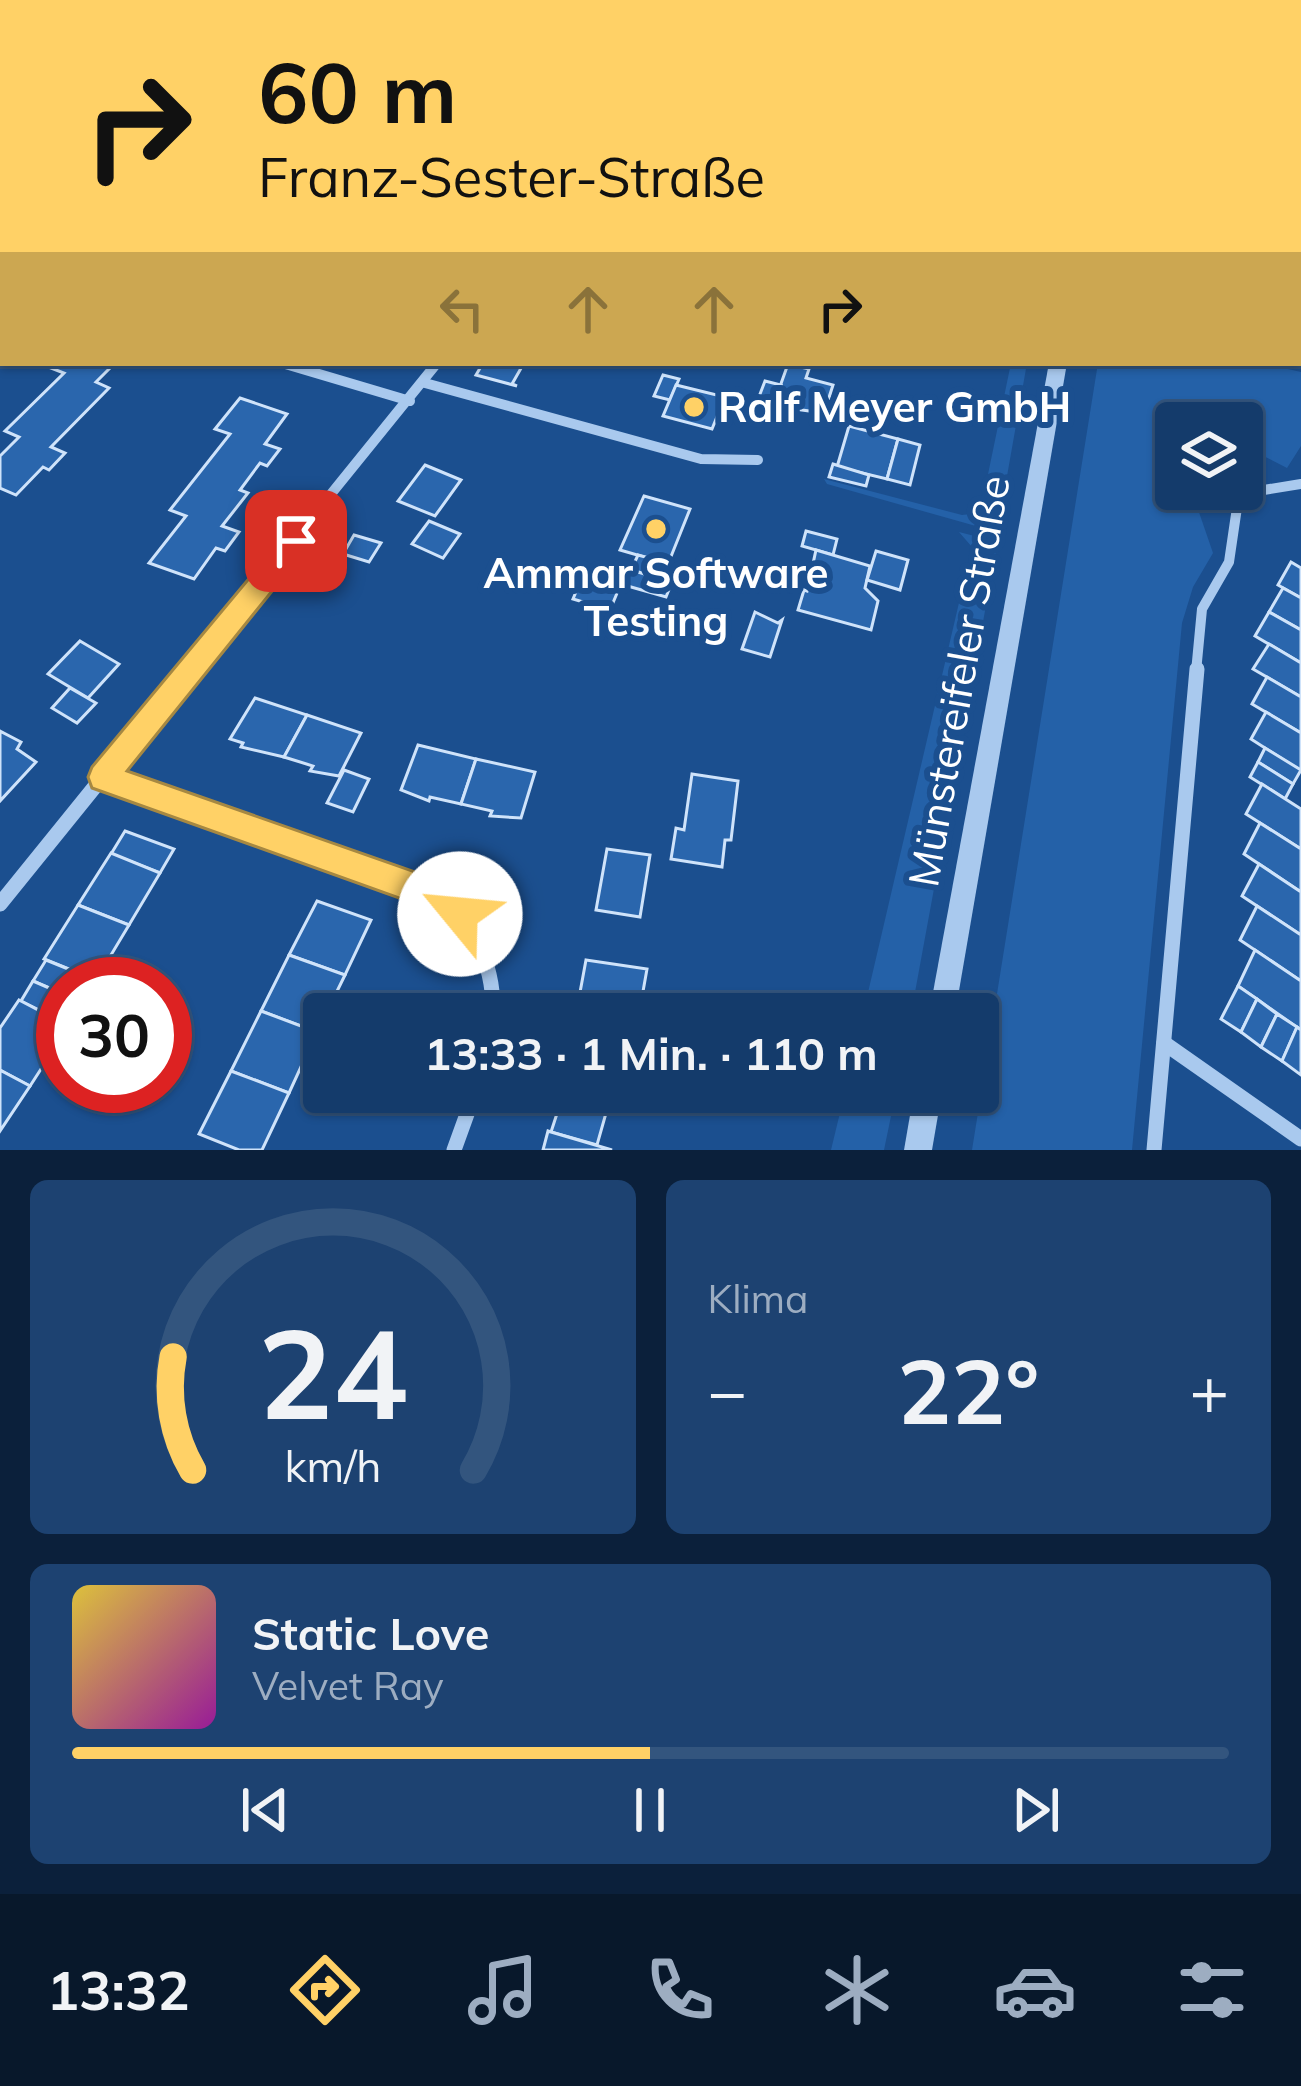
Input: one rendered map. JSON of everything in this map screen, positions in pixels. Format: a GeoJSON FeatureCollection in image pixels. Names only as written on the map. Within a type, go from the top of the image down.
{"type":"FeatureCollection","features":[{"type":"Feature","properties":{"kind":"street"},"geometry":{"type":"LineString","coordinates":[[292,366],[410,401]]}},
{"type":"Feature","properties":{"kind":"street"},"geometry":{"type":"LineString","coordinates":[[0,904],[435,366]]}},
{"type":"Feature","properties":{"kind":"street","name":"Münstereifeler Straße"},"geometry":{"type":"LineString","coordinates":[[946,993],[1057,366]]}},
{"type":"Feature","properties":{"kind":"street"},"geometry":{"type":"LineString","coordinates":[[425,382],[701,459],[758,460]]}},
{"type":"Feature","properties":{"kind":"street"},"geometry":{"type":"LineString","coordinates":[[1154,1150],[1199,626],[1209,593],[1229,562],[1240,494],[1296,484]]}},
{"type":"Feature","properties":{"kind":"street"},"geometry":{"type":"LineString","coordinates":[[103,777],[429,892],[460,914],[479,937],[490,962],[492,993]]}},
{"type":"Feature","properties":{"kind":"street"},"geometry":{"type":"LineString","coordinates":[[0,873],[17,883]]}},
{"type":"Feature","properties":{"kind":"street"},"geometry":{"type":"LineString","coordinates":[[1164,1043],[1301,1139]]}},
{"type":"Feature","properties":{"kind":"street"},"geometry":{"type":"LineString","coordinates":[[454,1150],[467,1113]]}},
{"type":"Feature","properties":{"kind":"street"},"geometry":{"type":"LineString","coordinates":[[918,1150],[924,1113]]}},
{"type":"Feature","properties":{"kind":"shaded area"},"geometry":{"type":"Polygon","coordinates":[[[1010,366],[1026,366],[1001,510],[990,530],[827,484],[824,479],[962,515],[980,513],[1010,366]]]}},
{"type":"Feature","properties":{"kind":"shaded area"},"geometry":{"type":"Polygon","coordinates":[[[1098,366],[1274,366],[1301,372],[1301,446],[1287,468],[1263,456],[1263,402],[1155,402],[1155,510],[1198,510],[1213,553],[1193,587],[1182,623],[1132,1150],[972,1150],[978,1113],[999,1113],[997,993],[1098,366]]]}},
{"type":"Feature","properties":{"kind":"shaded area"},"geometry":{"type":"Polygon","coordinates":[[[959,532],[990,540],[990,549],[996,551],[915,993],[868,993],[972,547],[959,532]]]}},
{"type":"Feature","properties":{"kind":"shaded area"},"geometry":{"type":"Polygon","coordinates":[[[840,1113],[892,1113],[884,1150],[831,1150],[840,1113]]]}},
{"type":"Feature","properties":{"kind":"building"},"geometry":{"type":"Polygon","coordinates":[[[112,366],[96,382],[109,388],[51,447],[65,453],[49,470],[43,467],[16,495],[0,488],[0,456],[19,437],[5,431],[64,373],[51,368],[112,366]]]}},
{"type":"Feature","properties":{"kind":"building"},"geometry":{"type":"Polygon","coordinates":[[[481,366],[522,366],[512,384],[517,386],[476,375],[481,366]]]}},
{"type":"Feature","properties":{"kind":"building"},"geometry":{"type":"Polygon","coordinates":[[[787,366],[809,369],[806,378],[833,385],[824,413],[773,406],[787,366]]]}},
{"type":"Feature","properties":{"kind":"building"},"geometry":{"type":"Polygon","coordinates":[[[663,375],[679,379],[670,400],[654,396],[663,375]]]}},
{"type":"Feature","properties":{"kind":"building"},"geometry":{"type":"Polygon","coordinates":[[[765,381],[781,385],[773,406],[757,402],[765,381]]]}},
{"type":"Feature","properties":{"kind":"building"},"geometry":{"type":"Polygon","coordinates":[[[676,385],[725,397],[712,429],[663,416],[676,385]]]}},
{"type":"Feature","properties":{"kind":"building"},"geometry":{"type":"Polygon","coordinates":[[[240,398],[287,414],[265,444],[280,449],[267,466],[260,463],[240,490],[248,493],[222,526],[239,532],[225,551],[216,548],[194,579],[149,563],[186,516],[170,510],[230,434],[215,429],[240,398]]]}},
{"type":"Feature","properties":{"kind":"building"},"geometry":{"type":"Polygon","coordinates":[[[849,426],[898,439],[887,479],[837,467],[849,426]]]}},
{"type":"Feature","properties":{"kind":"building"},"geometry":{"type":"Polygon","coordinates":[[[898,439],[920,445],[910,485],[887,479],[898,439]]]}},
{"type":"Feature","properties":{"kind":"building"},"geometry":{"type":"Polygon","coordinates":[[[833,464],[869,475],[866,486],[829,477],[833,464]]]}},
{"type":"Feature","properties":{"kind":"building"},"geometry":{"type":"Polygon","coordinates":[[[425,465],[461,480],[435,516],[398,501],[425,465]]]}},
{"type":"Feature","properties":{"kind":"building"},"geometry":{"type":"Polygon","coordinates":[[[644,496],[690,509],[668,564],[620,550],[644,496]]]}},
{"type":"Feature","properties":{"kind":"building"},"geometry":{"type":"Polygon","coordinates":[[[429,521],[460,534],[443,558],[412,544],[429,521]]]}},
{"type":"Feature","properties":{"kind":"building"},"geometry":{"type":"Polygon","coordinates":[[[806,531],[837,539],[833,555],[802,546],[806,531]]]}},
{"type":"Feature","properties":{"kind":"building"},"geometry":{"type":"Polygon","coordinates":[[[354,535],[381,543],[369,562],[343,554],[354,535]]]}},
{"type":"Feature","properties":{"kind":"building"},"geometry":{"type":"Polygon","coordinates":[[[816,550],[870,566],[865,588],[878,601],[871,630],[798,610],[816,550]]]}},
{"type":"Feature","properties":{"kind":"building"},"geometry":{"type":"Polygon","coordinates":[[[876,551],[908,560],[900,590],[867,580],[876,551]]]}},
{"type":"Feature","properties":{"kind":"building"},"geometry":{"type":"Polygon","coordinates":[[[638,555],[696,571],[690,587],[631,570],[638,555]]]}},
{"type":"Feature","properties":{"kind":"building"},"geometry":{"type":"Polygon","coordinates":[[[1291,562],[1301,568],[1301,598],[1278,585],[1291,562]]]}},
{"type":"Feature","properties":{"kind":"building"},"geometry":{"type":"Polygon","coordinates":[[[631,570],[672,582],[666,597],[624,585],[631,570]]]}},
{"type":"Feature","properties":{"kind":"building"},"geometry":{"type":"Polygon","coordinates":[[[583,575],[620,586],[610,610],[573,599],[583,575]]]}},
{"type":"Feature","properties":{"kind":"building"},"geometry":{"type":"Polygon","coordinates":[[[1283,588],[1301,598],[1301,630],[1269,612],[1283,588]]]}},
{"type":"Feature","properties":{"kind":"building"},"geometry":{"type":"Polygon","coordinates":[[[755,612],[778,623],[782,620],[770,657],[742,649],[755,612]]]}},
{"type":"Feature","properties":{"kind":"building"},"geometry":{"type":"Polygon","coordinates":[[[1269,612],[1301,630],[1301,663],[1255,636],[1269,612]]]}},
{"type":"Feature","properties":{"kind":"building"},"geometry":{"type":"Polygon","coordinates":[[[80,641],[119,664],[88,698],[48,674],[80,641]]]}},
{"type":"Feature","properties":{"kind":"building"},"geometry":{"type":"Polygon","coordinates":[[[1269,644],[1301,663],[1301,697],[1253,669],[1269,644]]]}},
{"type":"Feature","properties":{"kind":"building"},"geometry":{"type":"Polygon","coordinates":[[[1267,677],[1301,697],[1301,733],[1252,704],[1267,677]]]}},
{"type":"Feature","properties":{"kind":"building"},"geometry":{"type":"Polygon","coordinates":[[[70,688],[96,703],[77,723],[52,708],[70,688]]]}},
{"type":"Feature","properties":{"kind":"building"},"geometry":{"type":"Polygon","coordinates":[[[255,698],[307,715],[284,757],[241,747],[243,743],[230,739],[255,698]]]}},
{"type":"Feature","properties":{"kind":"building"},"geometry":{"type":"Polygon","coordinates":[[[1266,712],[1301,733],[1301,771],[1251,739],[1266,712]]]}},
{"type":"Feature","properties":{"kind":"building"},"geometry":{"type":"Polygon","coordinates":[[[307,715],[361,733],[339,776],[310,771],[313,766],[284,757],[307,715]]]}},
{"type":"Feature","properties":{"kind":"building"},"geometry":{"type":"Polygon","coordinates":[[[0,731],[21,742],[17,749],[36,762],[0,801],[0,731]]]}},
{"type":"Feature","properties":{"kind":"building"},"geometry":{"type":"Polygon","coordinates":[[[418,745],[476,759],[461,804],[430,797],[429,801],[401,790],[418,745]]]}},
{"type":"Feature","properties":{"kind":"building"},"geometry":{"type":"Polygon","coordinates":[[[1265,748],[1301,770],[1293,784],[1258,762],[1265,748]]]}},
{"type":"Feature","properties":{"kind":"building"},"geometry":{"type":"Polygon","coordinates":[[[476,759],[535,772],[521,818],[490,816],[492,811],[461,804],[476,759]]]}},
{"type":"Feature","properties":{"kind":"building"},"geometry":{"type":"Polygon","coordinates":[[[1258,762],[1293,784],[1285,799],[1250,777],[1258,762]]]}},
{"type":"Feature","properties":{"kind":"building"},"geometry":{"type":"Polygon","coordinates":[[[344,770],[369,779],[353,812],[327,803],[344,770]]]}},
{"type":"Feature","properties":{"kind":"building"},"geometry":{"type":"Polygon","coordinates":[[[692,774],[738,781],[731,840],[725,840],[722,867],[671,859],[676,828],[684,830],[692,774]]]}},
{"type":"Feature","properties":{"kind":"building"},"geometry":{"type":"Polygon","coordinates":[[[1262,784],[1301,809],[1301,849],[1246,814],[1262,784]]]}},
{"type":"Feature","properties":{"kind":"building"},"geometry":{"type":"Polygon","coordinates":[[[1260,823],[1301,849],[1301,892],[1244,854],[1260,823]]]}},
{"type":"Feature","properties":{"kind":"building"},"geometry":{"type":"Polygon","coordinates":[[[125,831],[174,849],[160,873],[111,854],[125,831]]]}},
{"type":"Feature","properties":{"kind":"building"},"geometry":{"type":"Polygon","coordinates":[[[607,849],[650,855],[640,917],[596,910],[607,849]]]}},
{"type":"Feature","properties":{"kind":"building"},"geometry":{"type":"Polygon","coordinates":[[[111,853],[160,873],[129,925],[78,905],[111,853]]]}},
{"type":"Feature","properties":{"kind":"building"},"geometry":{"type":"Polygon","coordinates":[[[1259,864],[1301,892],[1301,935],[1242,896],[1259,864]]]}},
{"type":"Feature","properties":{"kind":"building"},"geometry":{"type":"Polygon","coordinates":[[[317,901],[371,920],[345,975],[289,955],[317,901]]]}},
{"type":"Feature","properties":{"kind":"building"},"geometry":{"type":"Polygon","coordinates":[[[78,905],[129,925],[110,957],[45,957],[78,905]]]}},
{"type":"Feature","properties":{"kind":"building"},"geometry":{"type":"Polygon","coordinates":[[[1257,906],[1301,935],[1301,981],[1240,940],[1257,906]]]}},
{"type":"Feature","properties":{"kind":"building"},"geometry":{"type":"Polygon","coordinates":[[[1255,950],[1301,981],[1301,1030],[1238,986],[1255,950]]]}},
{"type":"Feature","properties":{"kind":"building"},"geometry":{"type":"Polygon","coordinates":[[[289,955],[345,975],[336,993],[303,993],[303,1027],[261,1011],[289,955]]]}},
{"type":"Feature","properties":{"kind":"building"},"geometry":{"type":"Polygon","coordinates":[[[586,960],[647,969],[643,993],[580,993],[586,960]]]}},
{"type":"Feature","properties":{"kind":"building"},"geometry":{"type":"Polygon","coordinates":[[[33,981],[36,982],[36,1008],[21,1001],[33,981]]]}},
{"type":"Feature","properties":{"kind":"building"},"geometry":{"type":"Polygon","coordinates":[[[1238,986],[1257,999],[1241,1032],[1221,1019],[1238,986]]]}},
{"type":"Feature","properties":{"kind":"building"},"geometry":{"type":"Polygon","coordinates":[[[1257,999],[1277,1014],[1261,1047],[1241,1032],[1257,999]]]}},
{"type":"Feature","properties":{"kind":"building"},"geometry":{"type":"Polygon","coordinates":[[[19,1000],[36,1009],[36,1077],[30,1086],[0,1070],[0,1028],[19,1000]]]}},
{"type":"Feature","properties":{"kind":"building"},"geometry":{"type":"Polygon","coordinates":[[[261,1011],[303,1027],[303,1062],[289,1093],[231,1071],[261,1011]]]}},
{"type":"Feature","properties":{"kind":"building"},"geometry":{"type":"Polygon","coordinates":[[[1277,1014],[1297,1027],[1282,1061],[1261,1047],[1277,1014]]]}},
{"type":"Feature","properties":{"kind":"building"},"geometry":{"type":"Polygon","coordinates":[[[1297,1027],[1301,1030],[1301,1075],[1282,1061],[1297,1027]]]}},
{"type":"Feature","properties":{"kind":"building"},"geometry":{"type":"Polygon","coordinates":[[[0,1070],[30,1086],[0,1131],[0,1070]]]}},
{"type":"Feature","properties":{"kind":"building"},"geometry":{"type":"Polygon","coordinates":[[[231,1071],[289,1093],[262,1150],[239,1150],[199,1134],[231,1071]]]}},
{"type":"Feature","properties":{"kind":"building"},"geometry":{"type":"Polygon","coordinates":[[[557,1113],[606,1113],[597,1145],[551,1132],[557,1113]]]}},
{"type":"Feature","properties":{"kind":"building"},"geometry":{"type":"Polygon","coordinates":[[[551,1132],[612,1150],[543,1150],[551,1132]]]}},
{"type":"Feature","properties":{"kind":"place","name":"Ralf Meyer GmbH"},"geometry":{"type":"Point","coordinates":[694,407]}},
{"type":"Feature","properties":{"kind":"place","name":"Ammar Software Testing"},"geometry":{"type":"Point","coordinates":[656,529]}},
{"type":"Feature","properties":{"kind":"route"},"geometry":{"type":"LineString","coordinates":[[296,541],[103,777],[429,892],[460,914]]}}]}
